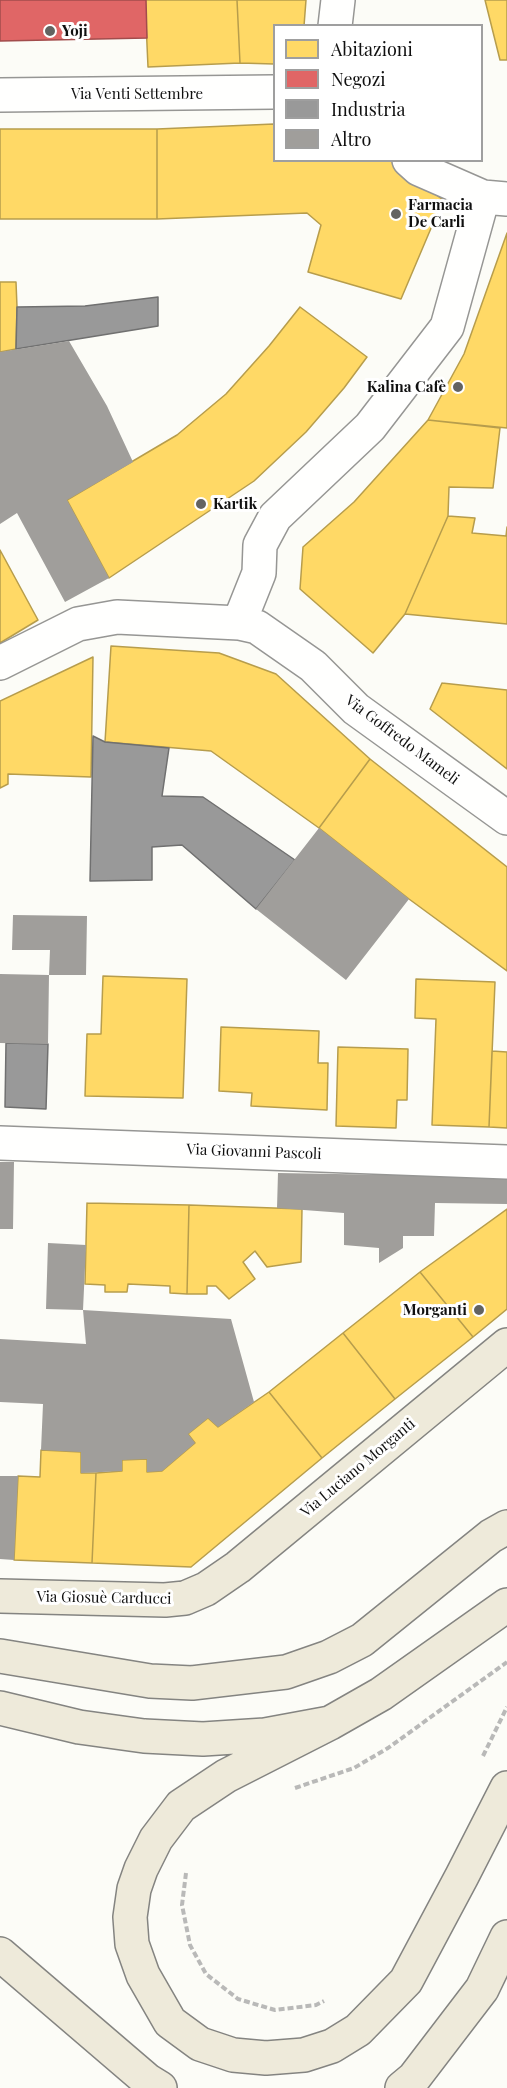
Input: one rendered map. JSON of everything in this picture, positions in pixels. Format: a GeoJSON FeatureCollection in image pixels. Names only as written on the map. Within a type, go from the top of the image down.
{"type":"FeatureCollection","features":[{"type":"Feature","properties":{"kind":"main road","name":"Via Luciano Morganti"},"geometry":{"type":"LineString","coordinates":[[206,1589],[238,1567],[507,1345]]}},
{"type":"Feature","properties":{"kind":"main road"},"geometry":{"type":"LineString","coordinates":[[0,1656],[150,1681],[192,1683],[286,1672],[329,1657],[362,1640],[499,1531]]}},
{"type":"Feature","properties":{"kind":"main road","name":"Via Giosuè Carducci"},"geometry":{"type":"LineString","coordinates":[[0,1596],[165,1600],[185,1598],[206,1589]]}},
{"type":"Feature","properties":{"kind":"main road"},"geometry":{"type":"LineString","coordinates":[[502,1609],[381,1694],[330,1724],[226,1776],[181,1806],[156,1839],[141,1869],[134,1889],[130,1917],[132,1944],[143,1975],[170,2022],[200,2044],[233,2055],[266,2058],[304,2055],[332,2046],[358,2030],[406,1981],[507,1788]]}},
{"type":"Feature","properties":{"kind":"main road"},"geometry":{"type":"LineString","coordinates":[[0,1708],[79,1727],[144,1736],[191,1738],[265,1735],[330,1724]]}},
{"type":"Feature","properties":{"kind":"main road"},"geometry":{"type":"LineString","coordinates":[[402,2088],[414,2078],[482,1989],[507,1937]]}},
{"type":"Feature","properties":{"kind":"main road"},"geometry":{"type":"LineString","coordinates":[[0,1954],[147,2080],[160,2088]]}},
{"type":"Feature","properties":{"kind":"street"},"geometry":{"type":"LineString","coordinates":[[335,24],[338,0]]}},
{"type":"Feature","properties":{"kind":"street","name":"Via Venti Settembre"},"geometry":{"type":"LineString","coordinates":[[0,95],[273,92]]}},
{"type":"Feature","properties":{"kind":"street"},"geometry":{"type":"LineString","coordinates":[[239,623],[259,573],[260,545],[275,517],[370,427],[447,327],[495,198],[419,169],[411,162]]}},
{"type":"Feature","properties":{"kind":"street","name":"Via Goffredo Mameli"},"geometry":{"type":"LineString","coordinates":[[0,663],[78,624],[117,617],[239,623],[257,627],[313,666],[356,709],[507,818]]}},
{"type":"Feature","properties":{"kind":"street","name":"Via Giovanni Pascoli"},"geometry":{"type":"LineString","coordinates":[[0,1143],[507,1162]]}},
{"type":"Feature","properties":{"kind":"path"},"geometry":{"type":"LineString","coordinates":[[288,1790],[354,1768],[388,1748],[507,1662]]}},
{"type":"Feature","properties":{"kind":"path"},"geometry":{"type":"LineString","coordinates":[[186,1868],[182,1905],[190,1945],[206,1974],[238,1999],[274,2010],[316,2005],[333,1996]]}},
{"type":"Feature","properties":{"kind":"building: Abitazioni"},"geometry":{"type":"Polygon","coordinates":[[[145,0],[237,0],[240,63],[148,67],[145,0]]]}},
{"type":"Feature","properties":{"kind":"building: Abitazioni"},"geometry":{"type":"Polygon","coordinates":[[[237,0],[306,0],[304,24],[273,24],[273,64],[240,63],[237,0]]]}},
{"type":"Feature","properties":{"kind":"building: Abitazioni"},"geometry":{"type":"Polygon","coordinates":[[[485,0],[507,0],[507,60],[500,60],[485,0]]]}},
{"type":"Feature","properties":{"kind":"building: Abitazioni"},"geometry":{"type":"Polygon","coordinates":[[[273,124],[273,162],[394,162],[443,200],[401,299],[308,272],[321,225],[307,213],[157,219],[157,129],[273,124]]]}},
{"type":"Feature","properties":{"kind":"building: Abitazioni"},"geometry":{"type":"Polygon","coordinates":[[[0,129],[157,129],[157,219],[0,219],[0,129]]]}},
{"type":"Feature","properties":{"kind":"building: Abitazioni"},"geometry":{"type":"Polygon","coordinates":[[[507,233],[507,428],[428,420],[464,354],[507,233]]]}},
{"type":"Feature","properties":{"kind":"building: Abitazioni"},"geometry":{"type":"Polygon","coordinates":[[[0,282],[16,282],[17,307],[16,349],[0,352],[0,282]]]}},
{"type":"Feature","properties":{"kind":"building: Abitazioni"},"geometry":{"type":"Polygon","coordinates":[[[300,307],[367,357],[306,432],[254,481],[109,578],[67,500],[177,435],[226,394],[300,307]]]}},
{"type":"Feature","properties":{"kind":"building: Abitazioni"},"geometry":{"type":"Polygon","coordinates":[[[428,420],[500,428],[493,488],[449,487],[448,516],[405,614],[373,653],[300,589],[303,547],[354,502],[428,420]]]}},
{"type":"Feature","properties":{"kind":"building: Abitazioni"},"geometry":{"type":"Polygon","coordinates":[[[448,516],[475,518],[472,533],[506,536],[507,527],[507,624],[405,614],[448,516]]]}},
{"type":"Feature","properties":{"kind":"building: Abitazioni"},"geometry":{"type":"Polygon","coordinates":[[[0,550],[38,620],[0,643],[0,550]]]}},
{"type":"Feature","properties":{"kind":"building: Abitazioni"},"geometry":{"type":"Polygon","coordinates":[[[111,646],[219,653],[276,674],[370,759],[319,828],[211,751],[105,742],[111,646]]]}},
{"type":"Feature","properties":{"kind":"building: Abitazioni"},"geometry":{"type":"Polygon","coordinates":[[[93,657],[91,777],[8,774],[8,784],[0,788],[0,701],[93,657]]]}},
{"type":"Feature","properties":{"kind":"building: Abitazioni"},"geometry":{"type":"Polygon","coordinates":[[[442,683],[507,690],[507,769],[430,709],[442,683]]]}},
{"type":"Feature","properties":{"kind":"building: Abitazioni"},"geometry":{"type":"Polygon","coordinates":[[[370,759],[507,867],[507,971],[409,899],[319,828],[370,759]]]}},
{"type":"Feature","properties":{"kind":"building: Abitazioni"},"geometry":{"type":"Polygon","coordinates":[[[103,976],[187,979],[183,1098],[85,1096],[87,1034],[101,1034],[103,976]]]}},
{"type":"Feature","properties":{"kind":"building: Abitazioni"},"geometry":{"type":"Polygon","coordinates":[[[416,979],[495,982],[489,1127],[432,1125],[436,1019],[415,1018],[416,979]]]}},
{"type":"Feature","properties":{"kind":"building: Abitazioni"},"geometry":{"type":"Polygon","coordinates":[[[221,1027],[319,1031],[318,1063],[328,1063],[327,1110],[251,1106],[252,1093],[219,1091],[221,1027]]]}},
{"type":"Feature","properties":{"kind":"building: Abitazioni"},"geometry":{"type":"Polygon","coordinates":[[[338,1047],[408,1049],[407,1100],[397,1100],[396,1128],[336,1126],[338,1047]]]}},
{"type":"Feature","properties":{"kind":"building: Abitazioni"},"geometry":{"type":"Polygon","coordinates":[[[492,1051],[507,1052],[507,1128],[489,1127],[492,1051]]]}},
{"type":"Feature","properties":{"kind":"building: Abitazioni"},"geometry":{"type":"Polygon","coordinates":[[[87,1203],[189,1205],[187,1294],[170,1293],[170,1286],[128,1284],[127,1292],[105,1292],[105,1285],[85,1284],[87,1203]]]}},
{"type":"Feature","properties":{"kind":"building: Abitazioni"},"geometry":{"type":"Polygon","coordinates":[[[189,1205],[302,1209],[301,1262],[267,1267],[255,1251],[243,1262],[255,1279],[229,1299],[216,1286],[207,1286],[207,1294],[187,1294],[189,1205]]]}},
{"type":"Feature","properties":{"kind":"building: Abitazioni"},"geometry":{"type":"Polygon","coordinates":[[[507,1209],[507,1309],[473,1337],[420,1272],[507,1209]]]}},
{"type":"Feature","properties":{"kind":"building: Abitazioni"},"geometry":{"type":"Polygon","coordinates":[[[420,1272],[473,1337],[395,1399],[343,1333],[420,1272]]]}},
{"type":"Feature","properties":{"kind":"building: Abitazioni"},"geometry":{"type":"Polygon","coordinates":[[[343,1333],[395,1399],[322,1458],[269,1392],[343,1333]]]}},
{"type":"Feature","properties":{"kind":"building: Abitazioni"},"geometry":{"type":"Polygon","coordinates":[[[269,1392],[322,1458],[191,1567],[92,1563],[96,1473],[122,1471],[122,1460],[147,1459],[147,1472],[162,1471],[195,1443],[188,1434],[208,1418],[218,1427],[269,1392]]]}},
{"type":"Feature","properties":{"kind":"building: Abitazioni"},"geometry":{"type":"Polygon","coordinates":[[[41,1450],[81,1452],[81,1473],[96,1473],[92,1563],[14,1560],[18,1476],[40,1477],[41,1450]]]}},
{"type":"Feature","properties":{"kind":"building: Negozi"},"geometry":{"type":"Polygon","coordinates":[[[0,0],[146,0],[147,38],[0,41],[0,0]]]}},
{"type":"Feature","properties":{"kind":"building: Industria"},"geometry":{"type":"Polygon","coordinates":[[[158,297],[158,326],[16,349],[17,307],[85,306],[158,297]]]}},
{"type":"Feature","properties":{"kind":"building: Industria"},"geometry":{"type":"Polygon","coordinates":[[[93,736],[105,742],[169,748],[162,796],[203,797],[295,860],[256,909],[182,845],[152,847],[152,880],[90,881],[93,736]]]}},
{"type":"Feature","properties":{"kind":"building: Industria"},"geometry":{"type":"Polygon","coordinates":[[[6,1043],[48,1044],[46,1109],[5,1107],[6,1043]]]}},
{"type":"Feature","properties":{"kind":"building: Altro"},"geometry":{"type":"Polygon","coordinates":[[[69,341],[107,406],[133,462],[67,500],[109,578],[65,602],[17,513],[0,524],[0,352],[69,341]]]}},
{"type":"Feature","properties":{"kind":"building: Altro"},"geometry":{"type":"Polygon","coordinates":[[[319,828],[409,899],[346,980],[256,909],[319,828]]]}},
{"type":"Feature","properties":{"kind":"building: Altro"},"geometry":{"type":"Polygon","coordinates":[[[13,915],[87,916],[86,975],[49,975],[50,950],[12,950],[13,915]]]}},
{"type":"Feature","properties":{"kind":"building: Altro"},"geometry":{"type":"Polygon","coordinates":[[[0,974],[49,975],[48,1044],[0,1043],[0,974]]]}},
{"type":"Feature","properties":{"kind":"building: Altro"},"geometry":{"type":"Polygon","coordinates":[[[0,1162],[14,1162],[13,1229],[0,1229],[0,1162]]]}},
{"type":"Feature","properties":{"kind":"building: Altro"},"geometry":{"type":"Polygon","coordinates":[[[278,1173],[507,1177],[507,1204],[435,1203],[434,1236],[403,1236],[403,1248],[379,1263],[379,1248],[344,1245],[344,1213],[277,1208],[278,1173]]]}},
{"type":"Feature","properties":{"kind":"building: Altro"},"geometry":{"type":"Polygon","coordinates":[[[48,1243],[86,1245],[83,1310],[46,1309],[48,1243]]]}},
{"type":"Feature","properties":{"kind":"building: Altro"},"geometry":{"type":"Polygon","coordinates":[[[83,1310],[231,1319],[254,1402],[218,1427],[208,1418],[188,1434],[195,1443],[162,1471],[147,1472],[147,1459],[122,1460],[122,1471],[81,1473],[81,1452],[41,1450],[43,1404],[0,1402],[0,1339],[86,1344],[83,1310]]]}},
{"type":"Feature","properties":{"kind":"building: Altro"},"geometry":{"type":"Polygon","coordinates":[[[0,1476],[18,1476],[14,1560],[0,1559],[0,1476]]]}},
{"type":"Feature","properties":{"kind":"place","name":"Yoji"},"geometry":{"type":"Point","coordinates":[50,31]}},
{"type":"Feature","properties":{"kind":"place","name":"Farmacia De Carli"},"geometry":{"type":"Point","coordinates":[396,214]}},
{"type":"Feature","properties":{"kind":"place","name":"Kalina Cafè"},"geometry":{"type":"Point","coordinates":[458,387]}},
{"type":"Feature","properties":{"kind":"place","name":"Kartik"},"geometry":{"type":"Point","coordinates":[201,504]}},
{"type":"Feature","properties":{"kind":"place","name":"Morganti"},"geometry":{"type":"Point","coordinates":[479,1310]}}]}
